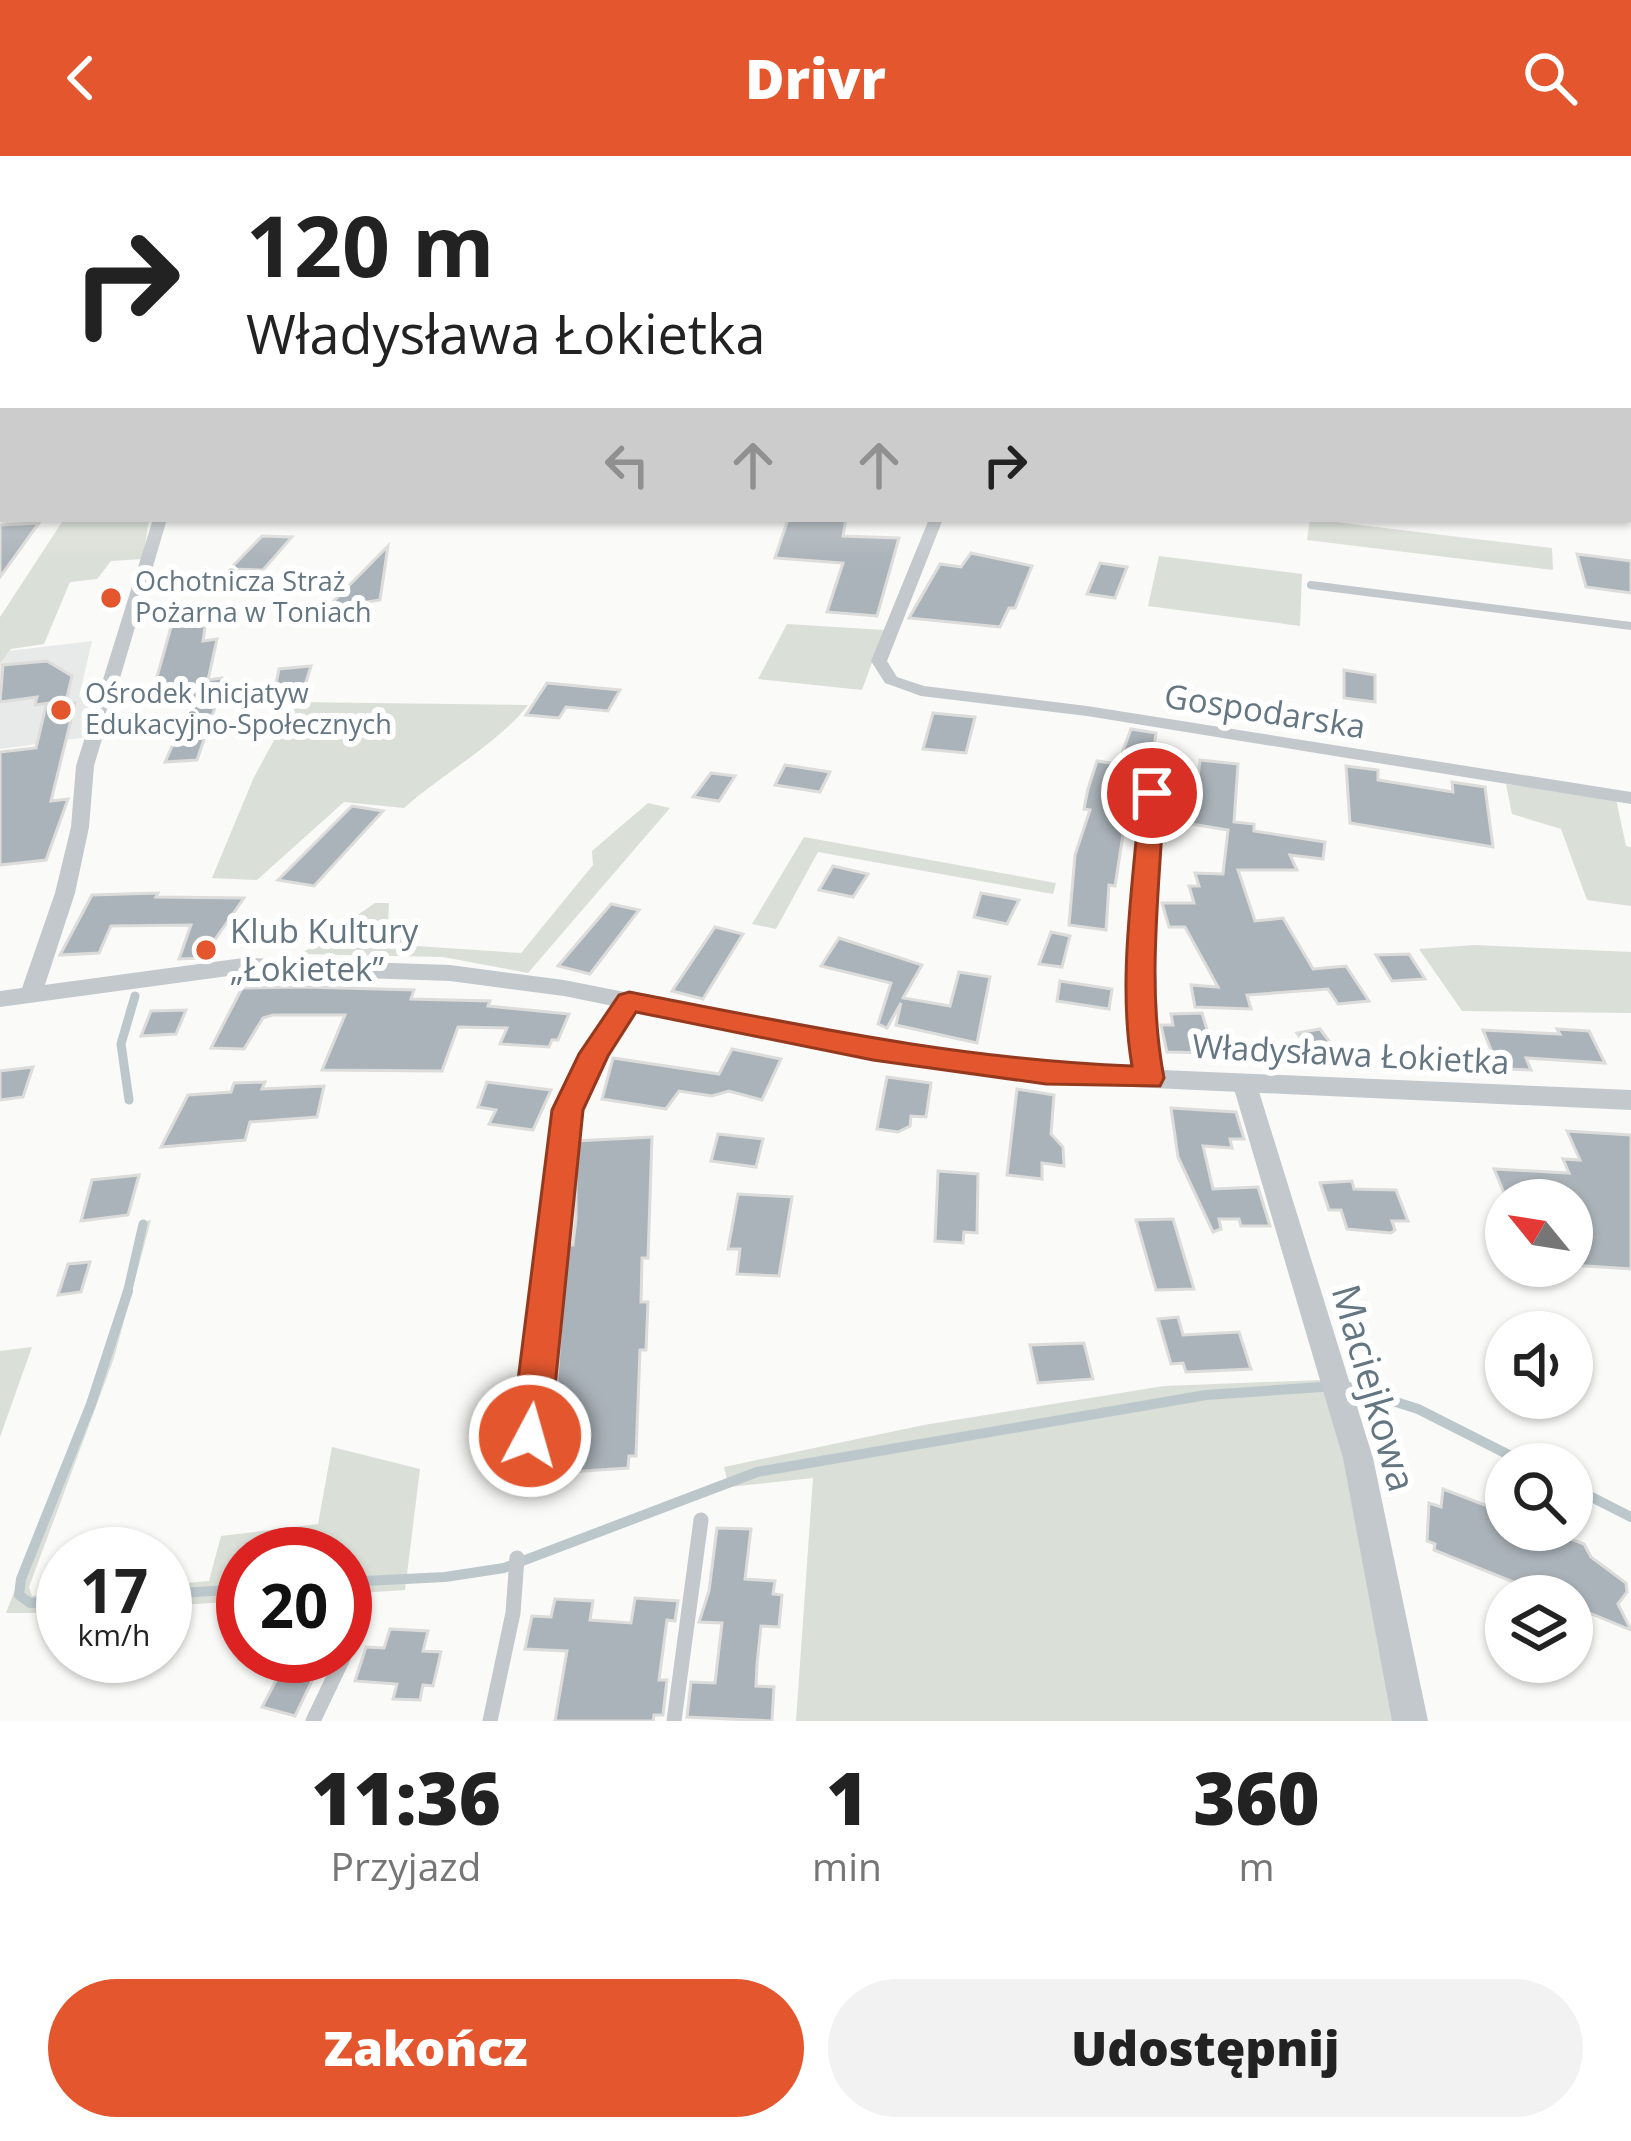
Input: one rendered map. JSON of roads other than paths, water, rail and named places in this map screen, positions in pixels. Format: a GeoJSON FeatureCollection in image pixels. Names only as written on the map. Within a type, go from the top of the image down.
{"type":"FeatureCollection","features":[{"type":"Feature","properties":{"kind":"street"},"geometry":{"type":"LineString","coordinates":[[31,994],[69,877],[80,827],[85,766],[159,522]]}},
{"type":"Feature","properties":{"kind":"street","name":"Gospodarska"},"geometry":{"type":"LineString","coordinates":[[935,522],[879,661],[891,680],[921,691],[1087,711],[1631,798]]}},
{"type":"Feature","properties":{"kind":"street"},"geometry":{"type":"LineString","coordinates":[[1149,1078],[1141,1035],[1141,978],[1152,793]]}},
{"type":"Feature","properties":{"kind":"street","name":"Władysława Łokietka"},"geometry":{"type":"LineString","coordinates":[[0,999],[139,977],[284,966],[449,973],[629,1001],[873,1050],[1046,1074],[1631,1100]]}},
{"type":"Feature","properties":{"kind":"street","name":"Maciejkowa"},"geometry":{"type":"LineString","coordinates":[[1244,1082],[1358,1458],[1409,1721]]}},
{"type":"Feature","properties":{"kind":"lane"},"geometry":{"type":"LineString","coordinates":[[1311,586],[1631,626]]}},
{"type":"Feature","properties":{"kind":"lane"},"geometry":{"type":"LineString","coordinates":[[526,1479],[568,1110],[594,1054],[629,1001]]}},
{"type":"Feature","properties":{"kind":"lane"},"geometry":{"type":"LineString","coordinates":[[674,1721],[701,1520]]}},
{"type":"Feature","properties":{"kind":"lane"},"geometry":{"type":"LineString","coordinates":[[490,1721],[513,1613],[517,1558]]}},
{"type":"Feature","properties":{"kind":"lane"},"geometry":{"type":"LineString","coordinates":[[313,1721],[331,1683]]}},
{"type":"Feature","properties":{"kind":"waterway"},"geometry":{"type":"LineString","coordinates":[[129,1100],[121,1044],[135,996]]}},
{"type":"Feature","properties":{"kind":"waterway"},"geometry":{"type":"LineString","coordinates":[[127,1294],[143,1224]]}},
{"type":"Feature","properties":{"kind":"waterway"},"geometry":{"type":"LineString","coordinates":[[42,1527],[91,1404],[128,1291]]}},
{"type":"Feature","properties":{"kind":"waterway"},"geometry":{"type":"LineString","coordinates":[[372,1581],[504,1568],[757,1472],[1206,1395],[1321,1387]]}},
{"type":"Feature","properties":{"kind":"waterway"},"geometry":{"type":"LineString","coordinates":[[1349,1387],[1418,1409],[1485,1443]]}},
{"type":"Feature","properties":{"kind":"waterway"},"geometry":{"type":"LineString","coordinates":[[1593,1498],[1631,1517]]}},
{"type":"Feature","properties":{"kind":"waterway"},"geometry":{"type":"LineString","coordinates":[[36,1542],[19,1595],[36,1603]]}},
{"type":"Feature","properties":{"kind":"waterway"},"geometry":{"type":"LineString","coordinates":[[192,1592],[216,1591]]}},
{"type":"Feature","properties":{"kind":"place","name":"Ochotnicza Straż Pożarna w Toniach"},"geometry":{"type":"Point","coordinates":[111,598]}},
{"type":"Feature","properties":{"kind":"place","name":"Ośrodek Inicjatyw Edukacyjno-Społecznych"},"geometry":{"type":"Point","coordinates":[61,710]}},
{"type":"Feature","properties":{"kind":"place","name":"Klub Kultury „Łokietek”"},"geometry":{"type":"Point","coordinates":[206,950]}}]}
